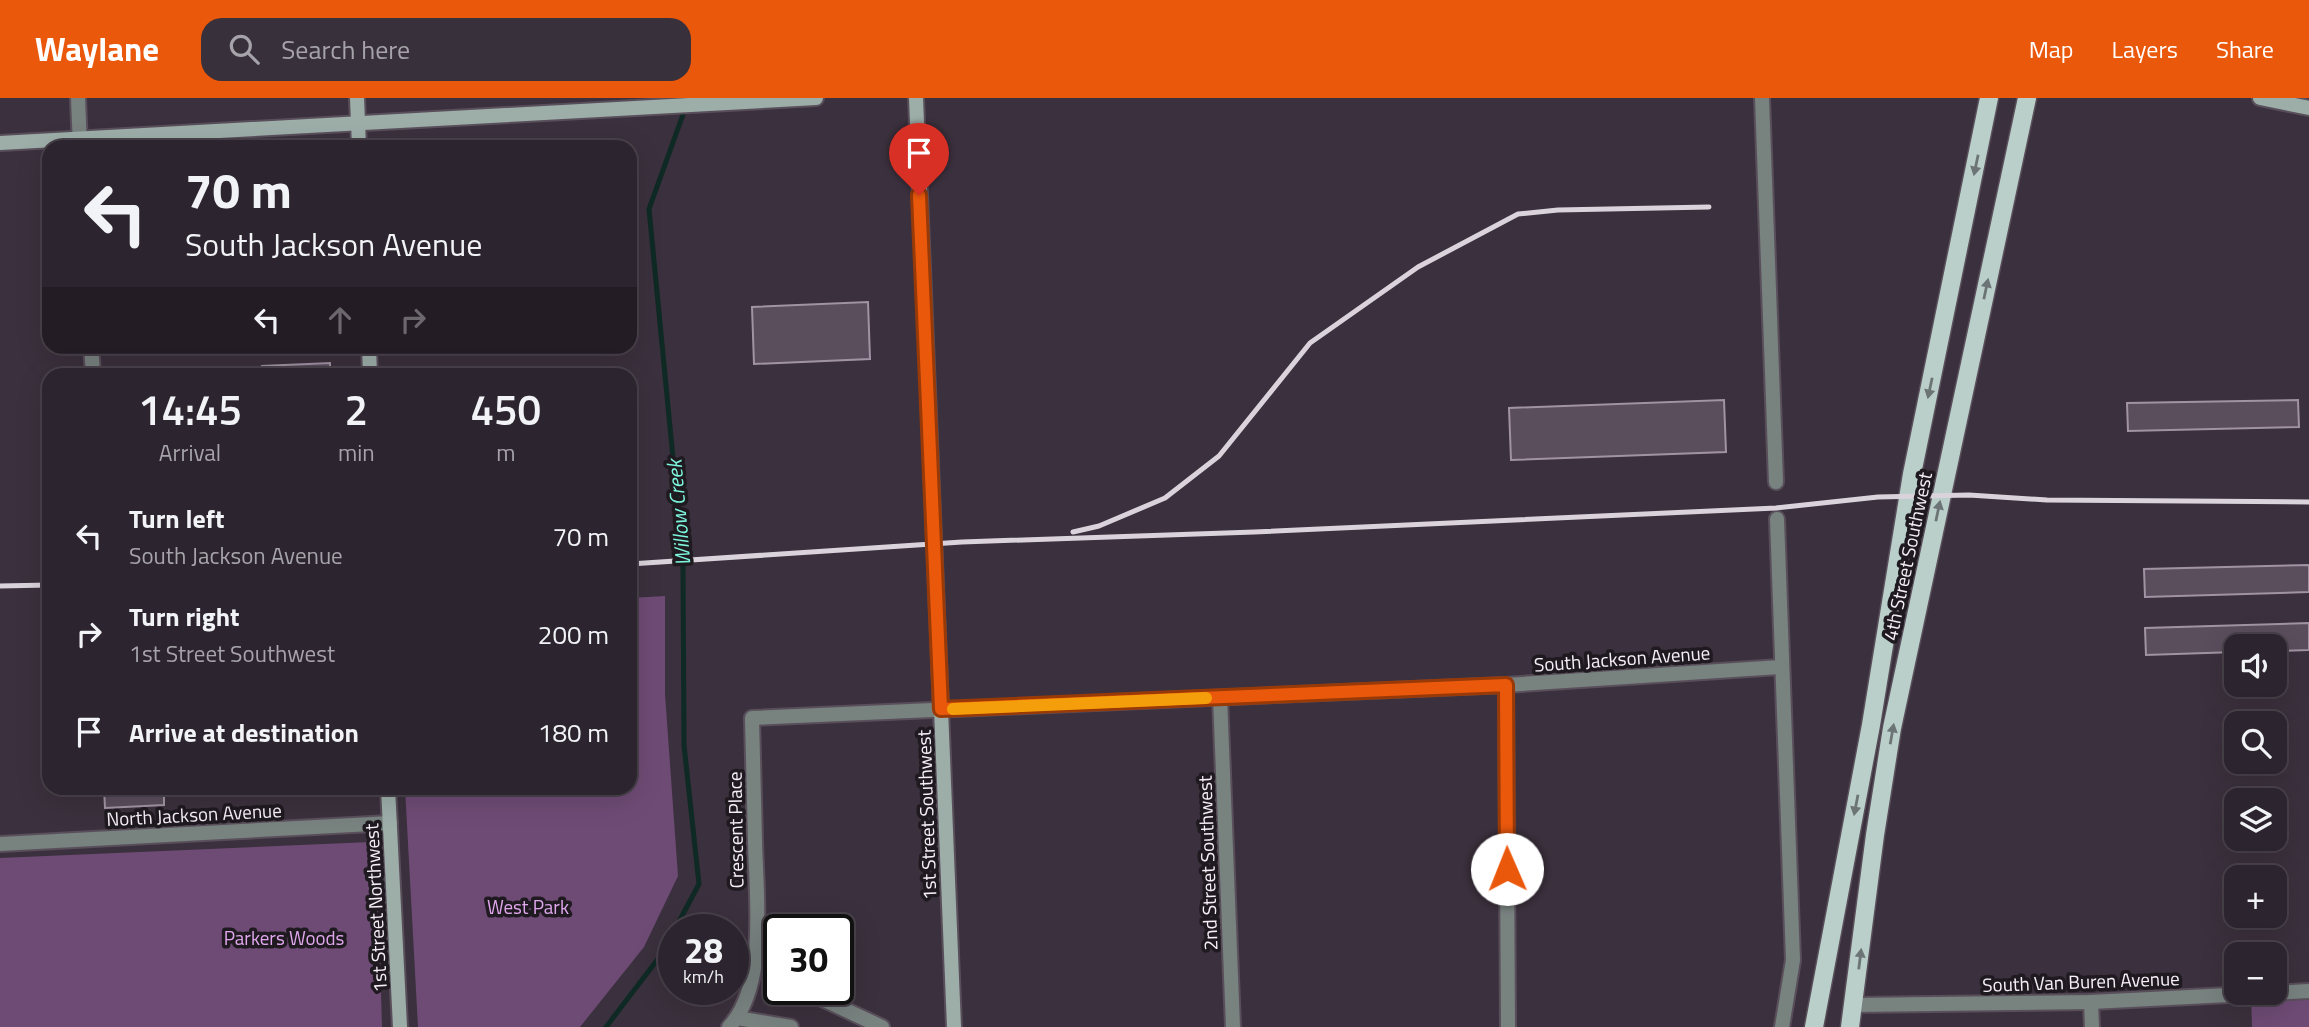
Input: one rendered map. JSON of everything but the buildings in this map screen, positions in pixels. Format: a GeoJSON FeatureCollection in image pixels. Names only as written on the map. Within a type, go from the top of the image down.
{"type":"FeatureCollection","features":[{"type":"Feature","properties":{"kind":"main road"},"geometry":{"type":"LineString","coordinates":[[357,98],[359,140]]}},
{"type":"Feature","properties":{"kind":"main road"},"geometry":{"type":"LineString","coordinates":[[126,140],[358,125],[612,104],[628,109],[816,98]]}},
{"type":"Feature","properties":{"kind":"main road","name":"1st Street Southwest"},"geometry":{"type":"LineString","coordinates":[[916,98],[954,1027]]}},
{"type":"Feature","properties":{"kind":"main road","name":"4th Street Southwest"},"geometry":{"type":"LineString","coordinates":[[1814,1027],[1871,725],[1912,474],[1989,98]]}},
{"type":"Feature","properties":{"kind":"main road","name":"4th Street Southwest"},"geometry":{"type":"LineString","coordinates":[[1850,1027],[1892,728],[2027,98]]}},
{"type":"Feature","properties":{"kind":"main road"},"geometry":{"type":"LineString","coordinates":[[2260,98],[2309,108]]}},
{"type":"Feature","properties":{"kind":"main road"},"geometry":{"type":"LineString","coordinates":[[0,143],[42,143]]}},
{"type":"Feature","properties":{"kind":"main road","name":"1st Street Northwest"},"geometry":{"type":"LineString","coordinates":[[388,795],[400,1027]]}},
{"type":"Feature","properties":{"kind":"street"},"geometry":{"type":"LineString","coordinates":[[78,98],[80,140]]}},
{"type":"Feature","properties":{"kind":"street"},"geometry":{"type":"LineString","coordinates":[[1762,98],[1776,482]]}},
{"type":"Feature","properties":{"kind":"street"},"geometry":{"type":"LineString","coordinates":[[1777,519],[1793,960],[1782,1027]]}},
{"type":"Feature","properties":{"kind":"street","name":"South Jackson Avenue"},"geometry":{"type":"LineString","coordinates":[[752,718],[1506,685],[1781,667]]}},
{"type":"Feature","properties":{"kind":"street"},"geometry":{"type":"LineString","coordinates":[[1506,685],[1508,1027]]}},
{"type":"Feature","properties":{"kind":"street","name":"2nd Street Southwest"},"geometry":{"type":"LineString","coordinates":[[1220,697],[1233,1027]]}},
{"type":"Feature","properties":{"kind":"street","name":"Crescent Place"},"geometry":{"type":"LineString","coordinates":[[733,1023],[752,979],[758,942],[752,718]]}},
{"type":"Feature","properties":{"kind":"street","name":"North Jackson Avenue"},"geometry":{"type":"LineString","coordinates":[[0,844],[390,823]]}},
{"type":"Feature","properties":{"kind":"street"},"geometry":{"type":"LineString","coordinates":[[758,942],[763,956]]}},
{"type":"Feature","properties":{"kind":"street","name":"South Van Buren Avenue"},"geometry":{"type":"LineString","coordinates":[[1854,1005],[2091,1002],[2309,991]]}},
{"type":"Feature","properties":{"kind":"street"},"geometry":{"type":"LineString","coordinates":[[2091,1002],[2092,1027]]}},
{"type":"Feature","properties":{"kind":"street"},"geometry":{"type":"LineString","coordinates":[[835,1005],[882,1027]]}},
{"type":"Feature","properties":{"kind":"street"},"geometry":{"type":"LineString","coordinates":[[733,1023],[791,1027]]}},
{"type":"Feature","properties":{"kind":"green space","name":"West Park"},"geometry":{"type":"Polygon","coordinates":[[[665,596],[665,694],[678,876],[644,947],[580,1027],[418,1027],[405,795],[637,795],[637,598],[665,596]]]}},
{"type":"Feature","properties":{"kind":"green space","name":"Parkers Woods"},"geometry":{"type":"Polygon","coordinates":[[[371,842],[377,854],[382,1027],[0,1027],[0,858],[371,842]]]}},
{"type":"Feature","properties":{"kind":"green space"},"geometry":{"type":"Polygon","coordinates":[[[2309,991],[2309,1027],[2252,1027],[2251,1005],[2287,1005],[2287,992],[2309,991]]]}},
{"type":"Feature","properties":{"kind":"waterway","name":"Willow Creek"},"geometry":{"type":"LineString","coordinates":[[683,914],[699,884],[684,745],[683,562],[649,209],[689,98]]}},
{"type":"Feature","properties":{"kind":"waterway","name":"Willow Creek"},"geometry":{"type":"LineString","coordinates":[[606,1027],[658,959]]}},
{"type":"Feature","properties":{"kind":"railway"},"geometry":{"type":"LineString","coordinates":[[1073,532],[1099,526],[1165,498],[1219,456],[1310,343],[1418,267],[1518,214],[1558,210],[1709,207]]}},
{"type":"Feature","properties":{"kind":"railway"},"geometry":{"type":"LineString","coordinates":[[637,564],[962,542],[1254,532],[1776,508],[1878,497],[1969,495],[2047,500],[2309,502]]}},
{"type":"Feature","properties":{"kind":"railway"},"geometry":{"type":"LineString","coordinates":[[0,586],[42,585]]}},
{"type":"Feature","properties":{"kind":"slow traffic"},"geometry":{"type":"LineString","coordinates":[[953,709],[1206,698]]}},
{"type":"Feature","properties":{"kind":"route"},"geometry":{"type":"LineString","coordinates":[[919,195],[941,709],[1506,685],[1507,869]]}}]}
